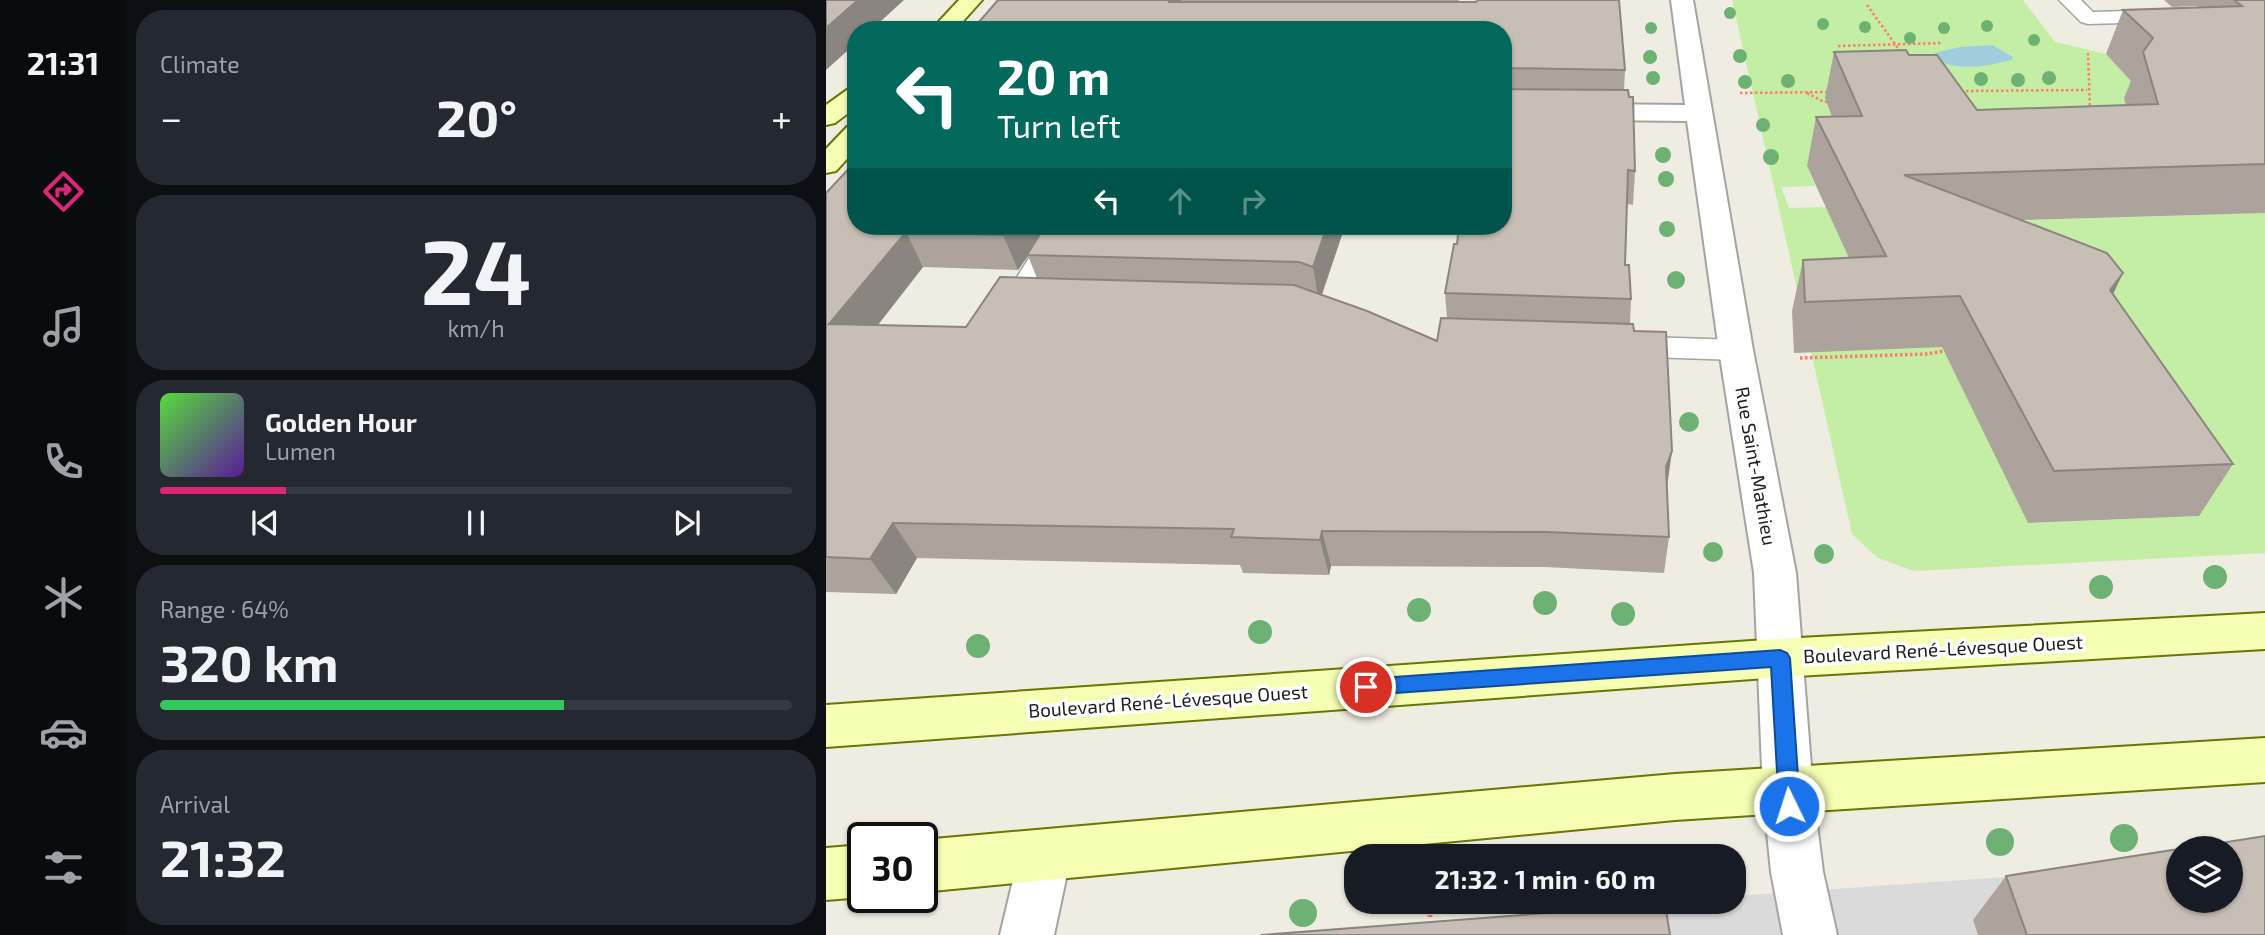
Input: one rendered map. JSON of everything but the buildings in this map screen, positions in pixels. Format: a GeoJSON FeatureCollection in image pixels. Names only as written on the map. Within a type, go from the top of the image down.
{"type":"FeatureCollection","features":[{"type":"Feature","properties":{"kind":"main road"},"geometry":{"type":"LineString","coordinates":[[951,21],[971,0]]}},
{"type":"Feature","properties":{"kind":"main road"},"geometry":{"type":"LineString","coordinates":[[826,165],[847,142]]}},
{"type":"Feature","properties":{"kind":"main road","name":"Boulevard René-Lévesque Ouest"},"geometry":{"type":"LineString","coordinates":[[826,726],[1780,658],[2265,631]]}},
{"type":"Feature","properties":{"kind":"main road"},"geometry":{"type":"LineString","coordinates":[[938,865],[1675,797],[2265,760]]}},
{"type":"Feature","properties":{"kind":"main road"},"geometry":{"type":"LineString","coordinates":[[826,874],[847,872]]}},
{"type":"Feature","properties":{"kind":"street","name":"Rue Saint-Mathieu"},"geometry":{"type":"LineString","coordinates":[[1682,0],[1736,350],[1775,573],[1788,792],[1797,872],[1810,935]]}},
{"type":"Feature","properties":{"kind":"street"},"geometry":{"type":"LineString","coordinates":[[1512,111],[1699,113]]}},
{"type":"Feature","properties":{"kind":"street"},"geometry":{"type":"LineString","coordinates":[[1027,935],[1045,855]]}},
{"type":"Feature","properties":{"kind":"lane"},"geometry":{"type":"LineString","coordinates":[[2069,0],[2088,18],[2265,13]]}},
{"type":"Feature","properties":{"kind":"lane"},"geometry":{"type":"LineString","coordinates":[[2230,13],[2256,36]]}},
{"type":"Feature","properties":{"kind":"lane"},"geometry":{"type":"LineString","coordinates":[[1057,235],[1017,301],[1072,302]]}},
{"type":"Feature","properties":{"kind":"lane"},"geometry":{"type":"LineString","coordinates":[[1595,346],[1736,350]]}},
{"type":"Feature","properties":{"kind":"path"},"geometry":{"type":"LineString","coordinates":[[1867,5],[1909,64]]}},
{"type":"Feature","properties":{"kind":"path"},"geometry":{"type":"LineString","coordinates":[[2088,18],[2087,90],[2090,115]]}},
{"type":"Feature","properties":{"kind":"path"},"geometry":{"type":"LineString","coordinates":[[1838,46],[1942,43]]}},
{"type":"Feature","properties":{"kind":"path"},"geometry":{"type":"LineString","coordinates":[[1955,91],[2087,90]]}},
{"type":"Feature","properties":{"kind":"path"},"geometry":{"type":"LineString","coordinates":[[1806,92],[1824,102],[1836,101]]}},
{"type":"Feature","properties":{"kind":"path"},"geometry":{"type":"LineString","coordinates":[[1739,93],[1834,92]]}},
{"type":"Feature","properties":{"kind":"path"},"geometry":{"type":"LineString","coordinates":[[1800,358],[1927,354],[1944,351]]}},
{"type":"Feature","properties":{"kind":"path"},"geometry":{"type":"LineString","coordinates":[[1429,935],[1430,915]]}},
{"type":"Feature","properties":{"kind":"shaded area"},"geometry":{"type":"Polygon","coordinates":[[[2166,866],[2166,913],[2243,913],[2265,935],[1357,935],[1548,914],[1746,914],[1746,895],[2166,866]]]}},
{"type":"Feature","properties":{"kind":"green space"},"geometry":{"type":"Polygon","coordinates":[[[1732,0],[2023,0],[2055,42],[2106,54],[2142,92],[2219,155],[1826,98],[1858,164],[1807,166],[1815,186],[1781,187],[1789,208],[1826,207],[1836,228],[1940,342],[2029,523],[2198,516],[2002,221],[2265,213],[2265,553],[1914,571],[1878,558],[1852,534],[1732,0]]]}},
{"type":"Feature","properties":{"kind":"water"},"geometry":{"type":"Polygon","coordinates":[[[1992,45],[2013,57],[2012,60],[1962,67],[1933,57],[1935,53],[1960,47],[1992,45]]]}},
{"type":"Feature","properties":{"kind":"route"},"geometry":{"type":"LineString","coordinates":[[1366,687],[1780,658],[1789,806]]}}]}
